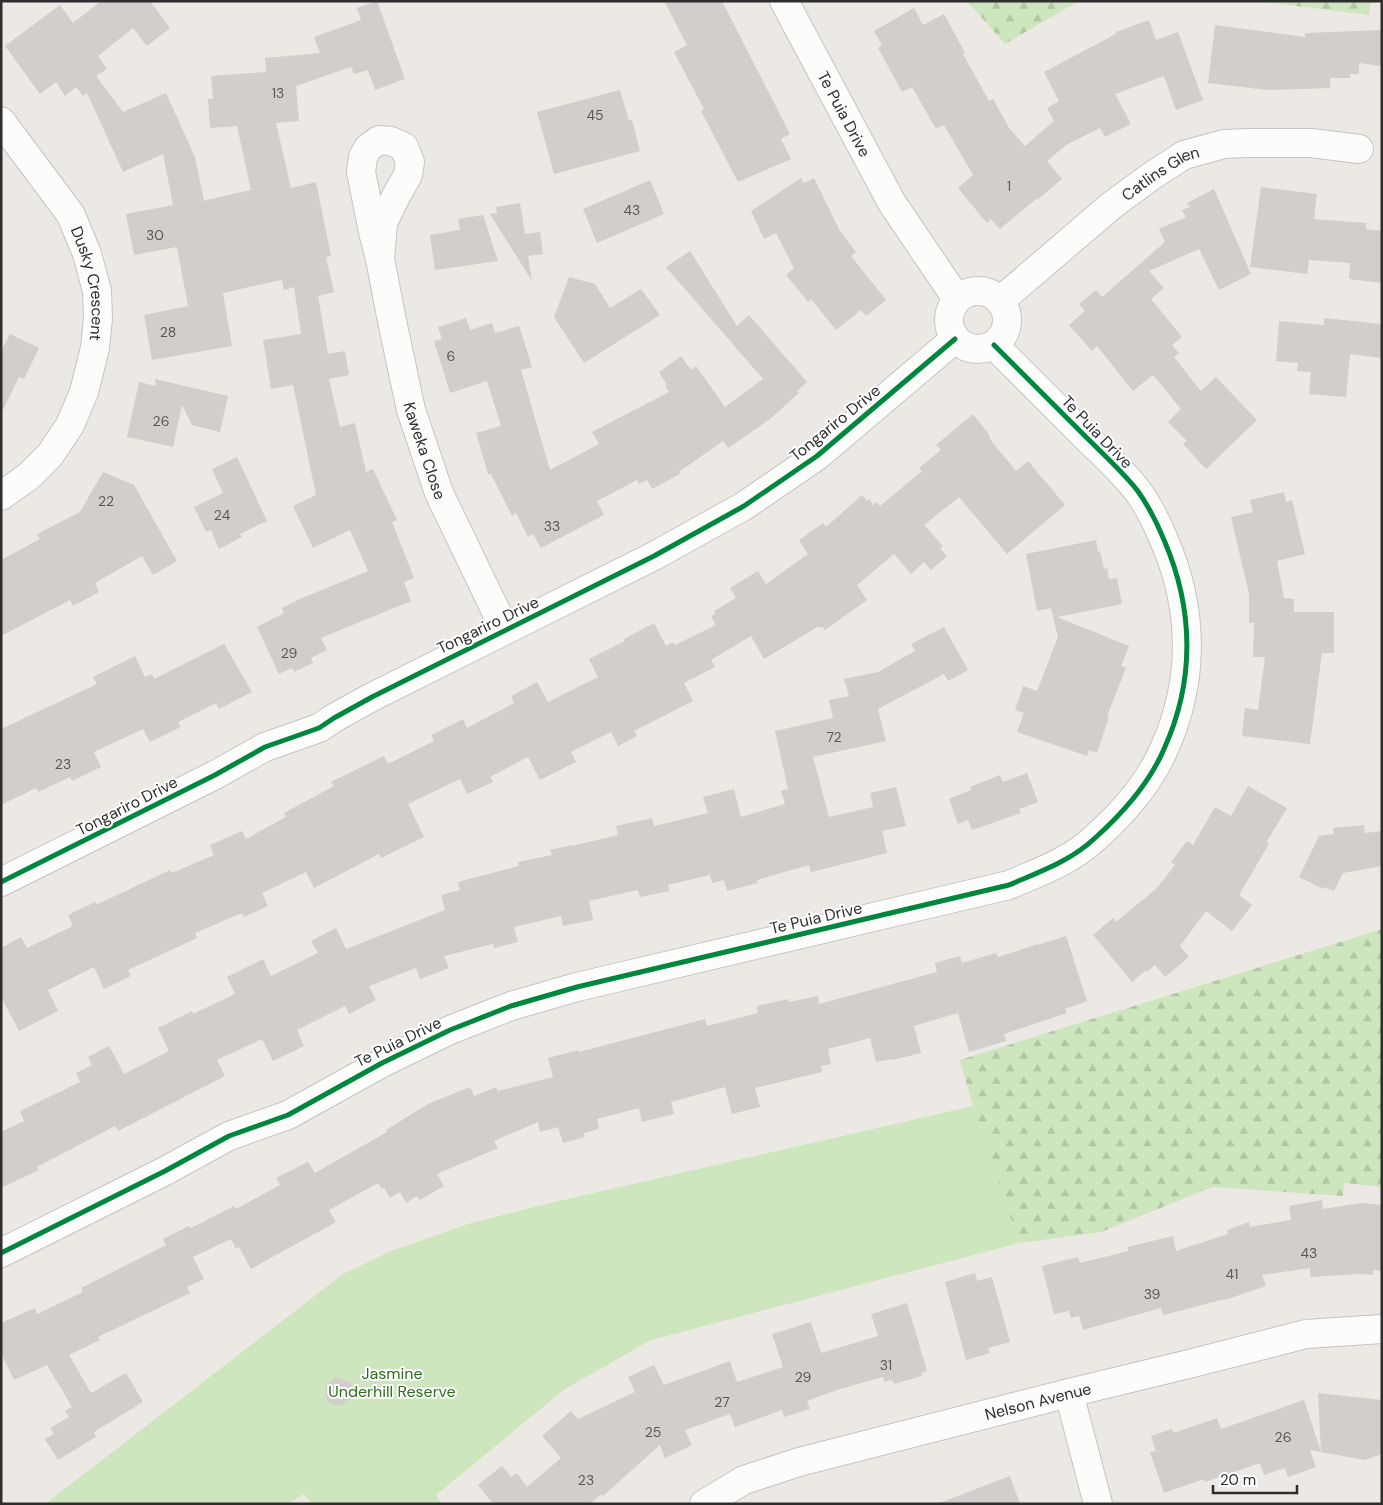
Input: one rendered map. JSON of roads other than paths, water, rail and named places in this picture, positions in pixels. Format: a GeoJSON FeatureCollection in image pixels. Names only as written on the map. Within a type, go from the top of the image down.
{"type":"FeatureCollection","features":[{"type":"Feature","properties":{"kind":"street","name":"Te Puia Drive"},"geometry":{"type":"LineString","coordinates":[[784,1],[892,203],[957,299]]}},
{"type":"Feature","properties":{"kind":"street","name":"Dusky Crescent"},"geometry":{"type":"LineString","coordinates":[[1,121],[71,215],[87,254],[97,291],[98,318],[95,348],[84,392],[70,425],[50,455],[29,476],[1,496]]}},
{"type":"Feature","properties":{"kind":"street","name":"Catlins Glen"},"geometry":{"type":"LineString","coordinates":[[1000,301],[1112,204],[1184,155],[1224,144],[1248,143],[1310,143],[1359,150]]}},
{"type":"Feature","properties":{"kind":"street","name":"Kaweka Close"},"geometry":{"type":"LineString","coordinates":[[380,259],[410,410],[439,493],[505,630]]}},
{"type":"Feature","properties":{"kind":"street"},"geometry":{"type":"LineString","coordinates":[[974,291],[984,291],[1000,301],[1005,309],[1007,319],[1006,329],[1001,338],[984,349],[964,346],[955,339],[951,332],[949,314],[957,299],[974,291]]}},
{"type":"Feature","properties":{"kind":"street","name":"Tongariro Drive"},"geometry":{"type":"LineString","coordinates":[[1,882],[215,775],[265,747],[319,728],[372,697],[654,556],[744,506],[817,456],[955,339]]}},
{"type":"Feature","properties":{"kind":"street","name":"Te Puia Drive"},"geometry":{"type":"LineString","coordinates":[[1,1253],[165,1171],[229,1136],[288,1115],[382,1063],[450,1030],[511,1006],[577,987],[1009,885],[1059,864],[1094,840],[1126,808],[1148,779],[1164,749],[1181,702],[1187,658],[1183,594],[1161,531],[1137,490],[994,344]]}},
{"type":"Feature","properties":{"kind":"street","name":"Nelson Avenue"},"geometry":{"type":"LineString","coordinates":[[704,1504],[744,1480],[799,1462],[1306,1334],[1382,1329]]}},
{"type":"Feature","properties":{"kind":"street"},"geometry":{"type":"LineString","coordinates":[[1069,1393],[1098,1504]]}},
{"type":"Feature","properties":{"kind":"park label","name":"Jasmine Underhill Reserve"},"geometry":{"type":"Point","coordinates":[392,1382]}}]}
